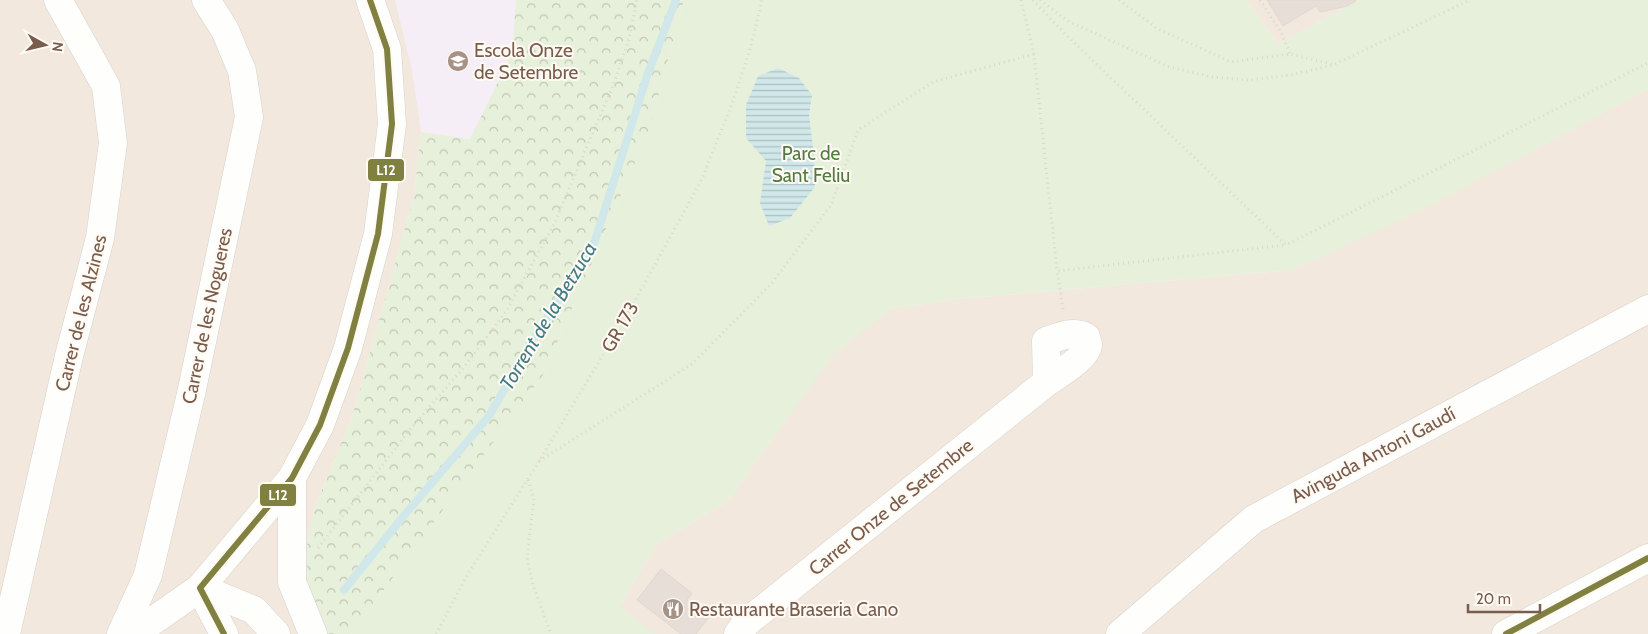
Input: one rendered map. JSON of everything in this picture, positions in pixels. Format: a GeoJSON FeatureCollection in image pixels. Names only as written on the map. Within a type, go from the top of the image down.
{"type":"FeatureCollection","features":[{"type":"Feature","properties":{"kind":"street","name":"Carrer de les Alzines"},"geometry":{"type":"LineString","coordinates":[[6,634],[69,356],[100,238],[113,142],[106,86],[58,0]]}},
{"type":"Feature","properties":{"kind":"street","name":"Carrer de les Nogueres"},"geometry":{"type":"LineString","coordinates":[[121,634],[148,575],[191,394],[249,117],[242,71],[225,30],[206,0]]}},
{"type":"Feature","properties":{"kind":"street"},"geometry":{"type":"LineString","coordinates":[[134,634],[200,588],[292,478],[320,425],[348,348],[378,234],[392,124],[387,49],[370,0]]}},
{"type":"Feature","properties":{"kind":"street","name":"Avinguda Antoni Gaudí"},"geometry":{"type":"LineString","coordinates":[[1120,634],[1254,519],[1648,309]]}},
{"type":"Feature","properties":{"kind":"street","name":"Carrer Onze de Setembre"},"geometry":{"type":"LineString","coordinates":[[738,634],[748,622],[1047,382],[1074,364],[1085,353],[1088,346],[1086,337],[1077,333],[1067,334]]}},
{"type":"Feature","properties":{"kind":"street"},"geometry":{"type":"LineString","coordinates":[[292,478],[292,582],[313,634]]}},
{"type":"Feature","properties":{"kind":"street"},"geometry":{"type":"LineString","coordinates":[[1506,634],[1648,558]]}},
{"type":"Feature","properties":{"kind":"street"},"geometry":{"type":"LineString","coordinates":[[200,588],[224,634]]}},
{"type":"Feature","properties":{"kind":"street"},"geometry":{"type":"LineString","coordinates":[[200,588],[254,610],[276,634]]}},
{"type":"Feature","properties":{"kind":"path"},"geometry":{"type":"LineString","coordinates":[[316,551],[412,427],[461,371],[507,310],[554,224],[610,96],[629,40],[637,0]]}},
{"type":"Feature","properties":{"kind":"path","name":"GR 173"},"geometry":{"type":"LineString","coordinates":[[436,634],[469,572],[626,317],[701,181],[733,101],[752,43],[762,0]]}},
{"type":"Feature","properties":{"kind":"path"},"geometry":{"type":"LineString","coordinates":[[1021,0],[1034,54],[1057,271],[1067,334]]}},
{"type":"Feature","properties":{"kind":"path"},"geometry":{"type":"LineString","coordinates":[[1033,0],[1286,245]]}},
{"type":"Feature","properties":{"kind":"path"},"geometry":{"type":"LineString","coordinates":[[1040,0],[1068,21],[1169,67],[1212,77],[1249,80],[1291,75],[1333,65],[1470,0]]}},
{"type":"Feature","properties":{"kind":"path"},"geometry":{"type":"LineString","coordinates":[[1120,0],[1158,29],[1231,62],[1290,54],[1333,65]]}},
{"type":"Feature","properties":{"kind":"path"},"geometry":{"type":"LineString","coordinates":[[1260,0],[1281,32],[1290,54]]}},
{"type":"Feature","properties":{"kind":"path"},"geometry":{"type":"LineString","coordinates":[[538,461],[692,364],[764,291],[831,204],[858,130],[933,82],[1034,54]]}},
{"type":"Feature","properties":{"kind":"path"},"geometry":{"type":"LineString","coordinates":[[1057,271],[1286,245],[1648,63]]}},
{"type":"Feature","properties":{"kind":"path"},"geometry":{"type":"LineString","coordinates":[[527,479],[534,499],[527,557],[533,585],[551,634]]}},
{"type":"Feature","properties":{"kind":"shaded area"},"geometry":{"type":"Polygon","coordinates":[[[0,0],[516,0],[421,133],[414,196],[352,417],[315,507],[307,546],[319,623],[327,634],[0,634],[0,0]]]}},
{"type":"Feature","properties":{"kind":"shaded area","name":"Escola Onze de Setembre"},"geometry":{"type":"Polygon","coordinates":[[[395,0],[516,0],[512,52],[470,139],[421,132],[412,70],[395,0]]]}},
{"type":"Feature","properties":{"kind":"shaded area"},"geometry":{"type":"Polygon","coordinates":[[[1246,0],[1360,0],[1278,44],[1246,0]]]}},
{"type":"Feature","properties":{"kind":"shaded area"},"geometry":{"type":"Polygon","coordinates":[[[1648,89],[1648,634],[598,634],[620,606],[657,544],[728,501],[833,354],[891,309],[959,299],[1293,270],[1430,205],[1648,89]]]}},
{"type":"Feature","properties":{"kind":"green space"},"geometry":{"type":"Polygon","coordinates":[[[516,0],[684,0],[650,128],[544,374],[351,634],[327,634],[319,623],[307,587],[307,546],[315,507],[352,417],[414,196],[421,132],[470,139],[512,53],[516,0]]]}},
{"type":"Feature","properties":{"kind":"green space","name":"Parc de Sant Feliu"},"geometry":{"type":"Polygon","coordinates":[[[684,0],[1246,0],[1278,44],[1360,0],[1648,0],[1648,89],[1430,206],[1293,270],[959,299],[891,309],[833,355],[728,501],[657,544],[620,606],[654,634],[599,634],[608,621],[598,634],[351,634],[544,374],[650,128],[684,0]]]}},
{"type":"Feature","properties":{"kind":"water"},"geometry":{"type":"Polygon","coordinates":[[[778,68],[799,78],[812,95],[809,115],[814,156],[815,187],[790,218],[769,226],[760,203],[766,161],[746,138],[746,105],[758,76],[778,68]]]}},
{"type":"Feature","properties":{"kind":"building"},"geometry":{"type":"Polygon","coordinates":[[[1267,0],[1356,1],[1347,6],[1320,12],[1316,6],[1283,26],[1267,0]]]}},
{"type":"Feature","properties":{"kind":"building","name":"Restaurante Braseria Cano"},"geometry":{"type":"Polygon","coordinates":[[[661,569],[692,593],[687,600],[709,617],[696,634],[681,634],[637,600],[661,569]]]}},
{"type":"Feature","properties":{"kind":"waterway","name":"Torrent de la Betzuca"},"geometry":{"type":"LineString","coordinates":[[344,590],[402,518],[489,416],[530,344],[592,250],[648,73],[676,0]]}},
{"type":"Feature","properties":{"kind":"transit line","name":"L12"},"geometry":{"type":"LineString","coordinates":[[224,634],[200,588],[292,478],[320,425],[348,348],[378,234],[392,124],[387,49],[370,0]]}},
{"type":"Feature","properties":{"kind":"transit line","name":"L12"},"geometry":{"type":"LineString","coordinates":[[1506,634],[1648,558]]}},
{"type":"Feature","properties":{"kind":"place","name":"Escola Onze de Setembre"},"geometry":{"type":"Point","coordinates":[458,61]}},
{"type":"Feature","properties":{"kind":"place","name":"Restaurante Braseria Cano"},"geometry":{"type":"Point","coordinates":[673,609]}}]}
